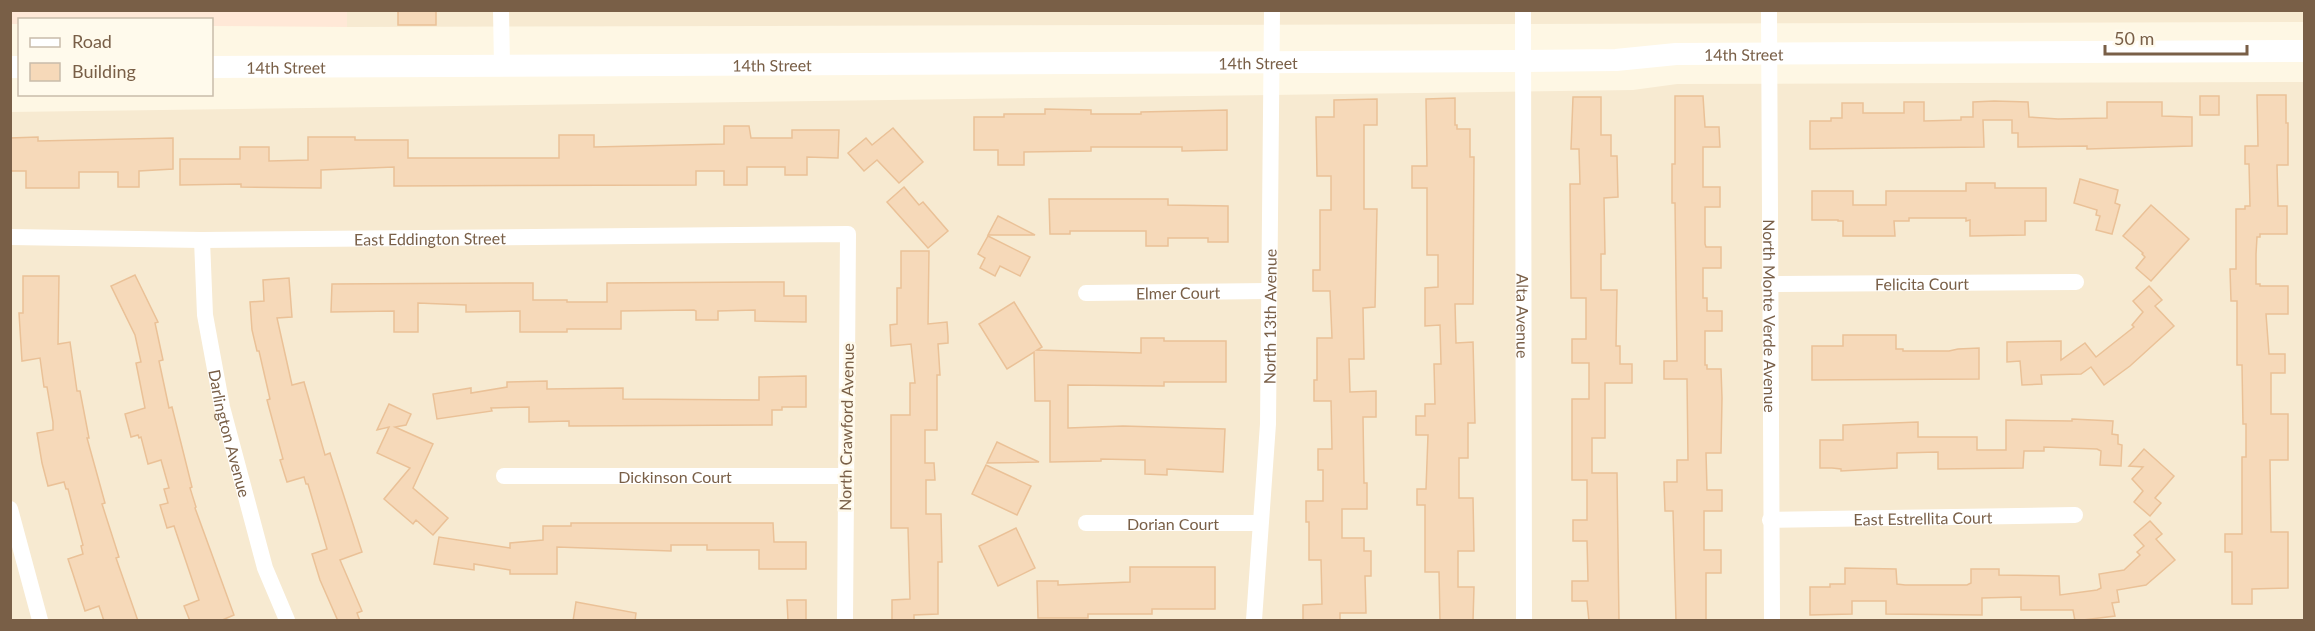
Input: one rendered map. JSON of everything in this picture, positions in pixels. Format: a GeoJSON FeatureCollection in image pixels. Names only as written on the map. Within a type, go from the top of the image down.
{"type":"FeatureCollection","features":[{"type":"Feature","properties":{"kind":"street"},"geometry":{"type":"LineString","coordinates":[[501,10],[501,66]]}},
{"type":"Feature","properties":{"kind":"street","name":"North 13th Avenue"},"geometry":{"type":"LineString","coordinates":[[1254,621],[1268,424],[1272,10]]}},
{"type":"Feature","properties":{"kind":"street","name":"Alta Avenue"},"geometry":{"type":"LineString","coordinates":[[1523,10],[1524,621]]}},
{"type":"Feature","properties":{"kind":"street","name":"North Monte Verde Avenue"},"geometry":{"type":"LineString","coordinates":[[1769,10],[1772,621]]}},
{"type":"Feature","properties":{"kind":"street","name":"14th Street"},"geometry":{"type":"LineString","coordinates":[[213,67],[1523,61],[1616,60],[1676,54],[2304,51]]}},
{"type":"Feature","properties":{"kind":"street","name":"East Eddington Street"},"geometry":{"type":"LineString","coordinates":[[10,237],[202,240],[848,234]]}},
{"type":"Feature","properties":{"kind":"street","name":"North Crawford Avenue"},"geometry":{"type":"LineString","coordinates":[[845,621],[848,234]]}},
{"type":"Feature","properties":{"kind":"street","name":"Darlington Avenue"},"geometry":{"type":"LineString","coordinates":[[202,240],[205,315],[222,407],[266,568],[286,621]]}},
{"type":"Feature","properties":{"kind":"street","name":"Felicita Court"},"geometry":{"type":"LineString","coordinates":[[1769,284],[2076,282]]}},
{"type":"Feature","properties":{"kind":"street","name":"Elmer Court"},"geometry":{"type":"LineString","coordinates":[[1086,293],[1269,291]]}},
{"type":"Feature","properties":{"kind":"street","name":"Dickinson Court"},"geometry":{"type":"LineString","coordinates":[[504,476],[845,476]]}},
{"type":"Feature","properties":{"kind":"street"},"geometry":{"type":"LineString","coordinates":[[10,509],[40,621]]}},
{"type":"Feature","properties":{"kind":"street","name":"East Estrellita Court"},"geometry":{"type":"LineString","coordinates":[[1770,520],[2075,515]]}},
{"type":"Feature","properties":{"kind":"street","name":"Dorian Court"},"geometry":{"type":"LineString","coordinates":[[1086,523],[1260,523]]}},
{"type":"Feature","properties":{"kind":"shaded area"},"geometry":{"type":"Polygon","coordinates":[[[11,10],[347,10],[347,27],[213,26],[213,18],[18,18],[18,24],[11,24],[11,10]]]}},
{"type":"Feature","properties":{"kind":"shaded area"},"geometry":{"type":"Polygon","coordinates":[[[2304,10],[2303,22],[347,27],[347,11],[2304,10]]]}},
{"type":"Feature","properties":{"kind":"shaded area"},"geometry":{"type":"Polygon","coordinates":[[[2304,82],[2304,620],[11,620],[10,112],[1633,90],[1677,84],[2304,82]]]}},
{"type":"Feature","properties":{"kind":"building"},"geometry":{"type":"Polygon","coordinates":[[[398,10],[436,10],[436,25],[398,25],[398,10]]]}},
{"type":"Feature","properties":{"kind":"building"},"geometry":{"type":"Polygon","coordinates":[[[2257,95],[2286,95],[2286,123],[2288,123],[2288,165],[2277,165],[2278,206],[2287,206],[2287,234],[2260,234],[2260,237],[2257,237],[2256,284],[2288,286],[2288,314],[2266,314],[2269,354],[2285,354],[2285,373],[2271,373],[2271,414],[2288,414],[2288,460],[2270,460],[2271,532],[2288,532],[2288,588],[2252,589],[2252,604],[2232,604],[2232,552],[2225,552],[2225,534],[2242,534],[2242,457],[2246,457],[2246,424],[2243,424],[2242,365],[2237,365],[2237,301],[2231,301],[2230,269],[2236,269],[2236,209],[2245,209],[2245,206],[2250,206],[2249,164],[2245,164],[2245,146],[2258,146],[2257,95]]]}},
{"type":"Feature","properties":{"kind":"building"},"geometry":{"type":"Polygon","coordinates":[[[1675,96],[1703,96],[1705,127],[1719,127],[1720,147],[1703,147],[1703,187],[1720,187],[1720,207],[1705,207],[1705,244],[1706,247],[1721,247],[1721,268],[1703,268],[1703,298],[1707,298],[1707,311],[1722,311],[1722,331],[1705,331],[1705,365],[1707,369],[1721,369],[1722,398],[1721,453],[1706,453],[1707,490],[1722,490],[1722,511],[1704,511],[1704,550],[1721,550],[1721,573],[1706,573],[1706,621],[1676,621],[1673,511],[1665,511],[1664,482],[1677,482],[1677,460],[1688,460],[1687,379],[1664,379],[1664,361],[1677,361],[1675,203],[1672,203],[1672,164],[1675,164],[1675,96]]]}},
{"type":"Feature","properties":{"kind":"building"},"geometry":{"type":"Polygon","coordinates":[[[2200,96],[2219,96],[2219,115],[2200,115],[2200,96]]]}},
{"type":"Feature","properties":{"kind":"building"},"geometry":{"type":"Polygon","coordinates":[[[1573,97],[1601,97],[1601,135],[1611,135],[1611,156],[1617,156],[1618,197],[1604,198],[1605,254],[1601,254],[1601,290],[1617,290],[1616,346],[1620,346],[1620,364],[1632,364],[1632,383],[1605,383],[1605,438],[1592,438],[1592,473],[1617,473],[1619,621],[1589,621],[1587,601],[1572,601],[1572,581],[1588,581],[1587,541],[1573,541],[1573,520],[1587,520],[1587,480],[1572,480],[1572,399],[1589,399],[1589,363],[1572,363],[1572,339],[1586,339],[1586,298],[1571,298],[1570,184],[1580,184],[1579,149],[1571,149],[1573,97]]]}},
{"type":"Feature","properties":{"kind":"building"},"geometry":{"type":"Polygon","coordinates":[[[1455,98],[1455,125],[1457,129],[1470,129],[1470,157],[1474,157],[1473,304],[1455,304],[1456,343],[1473,342],[1475,423],[1468,423],[1468,458],[1459,458],[1459,498],[1473,498],[1474,551],[1458,551],[1458,587],[1474,587],[1473,621],[1440,621],[1439,572],[1425,572],[1425,505],[1417,505],[1417,489],[1426,489],[1428,435],[1416,435],[1416,416],[1425,416],[1425,404],[1435,404],[1434,364],[1441,364],[1440,325],[1425,326],[1425,288],[1438,287],[1438,255],[1427,255],[1427,188],[1412,188],[1412,166],[1427,166],[1426,99],[1455,98]]]}},
{"type":"Feature","properties":{"kind":"building"},"geometry":{"type":"Polygon","coordinates":[[[1377,99],[1377,125],[1364,125],[1364,209],[1377,209],[1375,307],[1363,308],[1364,359],[1349,359],[1350,392],[1376,391],[1376,417],[1363,417],[1364,483],[1367,483],[1367,509],[1342,509],[1342,538],[1364,538],[1364,551],[1371,551],[1371,576],[1365,576],[1366,613],[1340,613],[1340,621],[1303,621],[1303,605],[1322,604],[1321,560],[1309,560],[1309,522],[1306,522],[1306,501],[1323,501],[1323,470],[1318,470],[1318,449],[1332,449],[1331,401],[1314,401],[1314,380],[1317,380],[1317,338],[1332,338],[1330,291],[1313,291],[1313,270],[1320,270],[1320,210],[1331,210],[1331,176],[1317,176],[1316,117],[1334,117],[1334,100],[1377,99]]]}},
{"type":"Feature","properties":{"kind":"building"},"geometry":{"type":"Polygon","coordinates":[[[1904,102],[1924,102],[1924,121],[1961,120],[1961,117],[1973,117],[1973,102],[2028,102],[2029,117],[2058,119],[2107,118],[2107,102],[2162,102],[2162,116],[2192,117],[2192,146],[2087,149],[2087,146],[2018,147],[2018,133],[2012,133],[2012,120],[1983,120],[1984,147],[1810,149],[1810,121],[1831,121],[1831,118],[1842,118],[1842,103],[1863,103],[1863,113],[1904,113],[1904,102]]]}},
{"type":"Feature","properties":{"kind":"building"},"geometry":{"type":"Polygon","coordinates":[[[1045,109],[1091,110],[1091,114],[1227,110],[1227,150],[1182,151],[1182,147],[1091,147],[1091,151],[1024,152],[1024,165],[998,165],[998,150],[974,150],[974,117],[1045,114],[1045,109]]]}},
{"type":"Feature","properties":{"kind":"building"},"geometry":{"type":"Polygon","coordinates":[[[724,126],[749,126],[751,138],[792,138],[792,130],[839,130],[838,158],[807,157],[807,175],[785,175],[785,167],[747,167],[747,185],[724,185],[724,171],[696,171],[696,185],[394,186],[394,167],[321,170],[321,188],[241,187],[241,184],[180,185],[180,159],[240,159],[240,147],[269,147],[269,161],[308,160],[308,137],[408,140],[408,158],[559,158],[559,135],[594,135],[594,147],[724,144],[724,126]]]}},
{"type":"Feature","properties":{"kind":"building"},"geometry":{"type":"Polygon","coordinates":[[[893,128],[923,162],[899,183],[877,160],[864,171],[848,153],[866,138],[872,145],[893,128]]]}},
{"type":"Feature","properties":{"kind":"building"},"geometry":{"type":"Polygon","coordinates":[[[38,137],[38,141],[173,138],[173,169],[139,171],[139,187],[118,187],[118,172],[79,172],[79,188],[26,188],[26,171],[10,171],[10,138],[38,137]]]}},
{"type":"Feature","properties":{"kind":"building"},"geometry":{"type":"Polygon","coordinates":[[[2080,179],[2118,190],[2115,203],[2120,205],[2112,234],[2096,230],[2100,216],[2096,215],[2097,210],[2074,203],[2080,179]]]}},
{"type":"Feature","properties":{"kind":"building"},"geometry":{"type":"Polygon","coordinates":[[[1966,183],[1995,183],[1995,188],[2046,188],[2046,221],[2025,221],[2025,235],[1970,236],[1970,220],[1966,221],[1966,218],[1909,218],[1909,221],[1894,221],[1895,236],[1843,236],[1843,221],[1812,220],[1812,191],[1853,191],[1853,205],[1886,205],[1886,191],[1966,191],[1966,183]]]}},
{"type":"Feature","properties":{"kind":"building"},"geometry":{"type":"Polygon","coordinates":[[[904,187],[919,205],[923,202],[948,231],[928,248],[887,202],[904,187]]]}},
{"type":"Feature","properties":{"kind":"building"},"geometry":{"type":"Polygon","coordinates":[[[1049,199],[1168,199],[1168,205],[1228,206],[1228,242],[1208,242],[1208,238],[1168,238],[1168,246],[1146,246],[1146,231],[1070,231],[1070,234],[1050,234],[1049,199]]]}},
{"type":"Feature","properties":{"kind":"building"},"geometry":{"type":"Polygon","coordinates":[[[2151,205],[2189,239],[2151,281],[2136,268],[2145,257],[2143,253],[2123,236],[2151,205]]]}},
{"type":"Feature","properties":{"kind":"building"},"geometry":{"type":"Polygon","coordinates":[[[998,216],[1035,235],[988,235],[998,216]]]}},
{"type":"Feature","properties":{"kind":"building"},"geometry":{"type":"Polygon","coordinates":[[[988,236],[1030,257],[1020,276],[1000,266],[995,276],[980,268],[985,258],[978,254],[988,236]]]}},
{"type":"Feature","properties":{"kind":"building"},"geometry":{"type":"Polygon","coordinates":[[[901,251],[929,251],[928,324],[947,322],[948,336],[948,343],[938,344],[940,375],[937,375],[937,430],[925,430],[925,463],[934,463],[935,480],[926,480],[926,514],[941,514],[942,562],[938,562],[938,614],[914,615],[914,621],[892,621],[892,600],[910,599],[908,528],[891,528],[891,415],[910,415],[910,383],[915,383],[911,344],[891,346],[890,325],[897,324],[897,288],[901,288],[901,251]]]}},
{"type":"Feature","properties":{"kind":"building"},"geometry":{"type":"Polygon","coordinates":[[[135,275],[158,322],[155,323],[163,360],[159,361],[169,408],[172,407],[195,508],[234,615],[220,621],[190,621],[184,606],[199,600],[174,526],[167,528],[160,505],[168,503],[164,489],[169,488],[161,460],[148,464],[141,437],[139,438],[138,435],[131,437],[125,414],[145,408],[136,363],[141,362],[135,335],[111,286],[135,275]]]}},
{"type":"Feature","properties":{"kind":"building"},"geometry":{"type":"Polygon","coordinates":[[[23,276],[59,276],[58,344],[70,342],[77,391],[80,391],[89,438],[87,438],[105,503],[102,504],[119,557],[116,558],[138,621],[104,621],[99,606],[85,611],[68,559],[83,554],[81,546],[83,545],[68,489],[64,482],[48,486],[42,463],[37,433],[53,430],[53,422],[47,387],[44,387],[40,358],[22,361],[19,313],[23,313],[23,276]]]}},
{"type":"Feature","properties":{"kind":"building"},"geometry":{"type":"Polygon","coordinates":[[[289,278],[292,317],[277,318],[292,385],[304,382],[325,455],[330,453],[362,552],[340,560],[362,611],[357,613],[360,621],[338,621],[320,580],[312,554],[327,549],[304,477],[287,482],[267,400],[270,399],[259,351],[257,351],[252,330],[250,302],[264,301],[263,280],[289,278]]]}},
{"type":"Feature","properties":{"kind":"building"},"geometry":{"type":"Polygon","coordinates":[[[784,282],[784,296],[806,296],[806,322],[755,321],[755,310],[718,311],[718,320],[696,320],[694,310],[621,311],[621,329],[520,332],[520,311],[466,312],[466,305],[418,303],[418,332],[394,332],[394,311],[331,312],[332,284],[533,283],[533,300],[607,302],[607,283],[784,282]]]}},
{"type":"Feature","properties":{"kind":"building"},"geometry":{"type":"Polygon","coordinates":[[[2149,286],[2162,300],[2155,306],[2174,326],[2130,366],[2104,385],[2091,367],[2081,374],[2041,375],[2042,384],[2022,385],[2020,361],[2007,362],[2007,342],[2061,341],[2061,360],[2085,343],[2096,357],[2134,327],[2132,325],[2143,312],[2133,301],[2149,286]]]}},
{"type":"Feature","properties":{"kind":"building"},"geometry":{"type":"Polygon","coordinates":[[[1014,302],[1042,347],[1037,350],[1141,353],[1141,338],[1164,338],[1164,341],[1226,341],[1226,382],[1164,382],[1164,386],[1068,385],[1068,428],[1123,426],[1225,429],[1223,472],[1167,469],[1167,475],[1145,474],[1145,460],[1101,459],[1101,461],[1050,462],[1050,401],[1035,401],[1034,352],[1007,369],[979,324],[1014,302]]]}},
{"type":"Feature","properties":{"kind":"building"},"geometry":{"type":"Polygon","coordinates":[[[1843,335],[1896,335],[1896,349],[1903,349],[1903,351],[1949,351],[1979,348],[1979,379],[1812,380],[1812,346],[1843,346],[1843,335]]]}},
{"type":"Feature","properties":{"kind":"building"},"geometry":{"type":"Polygon","coordinates":[[[806,376],[806,407],[782,407],[782,410],[772,410],[772,425],[569,426],[569,421],[529,422],[529,407],[491,408],[492,411],[437,419],[433,394],[471,388],[471,393],[507,387],[507,382],[547,381],[547,389],[623,388],[623,399],[759,400],[759,377],[806,376]]]}},
{"type":"Feature","properties":{"kind":"building"},"geometry":{"type":"Polygon","coordinates":[[[389,404],[411,414],[406,425],[395,427],[433,444],[413,488],[448,518],[433,535],[416,520],[413,524],[384,499],[410,468],[377,453],[389,427],[377,430],[389,404]]]}},
{"type":"Feature","properties":{"kind":"building"},"geometry":{"type":"Polygon","coordinates":[[[2072,419],[2113,421],[2112,434],[2118,435],[2118,444],[2122,445],[2121,466],[2100,465],[2101,451],[2097,449],[2044,447],[2044,451],[2024,451],[2023,468],[1938,469],[1938,452],[1897,453],[1897,468],[1841,471],[1841,469],[1820,468],[1820,440],[1843,440],[1843,425],[1918,422],[1918,437],[1977,437],[1977,450],[2006,450],[2006,420],[2072,421],[2072,419]]]}},
{"type":"Feature","properties":{"kind":"building"},"geometry":{"type":"Polygon","coordinates":[[[997,442],[1039,462],[987,463],[997,442]]]}},
{"type":"Feature","properties":{"kind":"building"},"geometry":{"type":"Polygon","coordinates":[[[2144,449],[2174,476],[2155,498],[2161,503],[2150,516],[2134,502],[2143,491],[2132,479],[2143,467],[2129,466],[2144,449]]]}},
{"type":"Feature","properties":{"kind":"building"},"geometry":{"type":"Polygon","coordinates":[[[986,465],[1031,486],[1017,515],[972,494],[986,465]]]}},
{"type":"Feature","properties":{"kind":"building"},"geometry":{"type":"Polygon","coordinates":[[[2150,521],[2162,534],[2156,539],[2175,560],[2146,585],[2117,590],[2119,602],[2112,603],[2115,616],[2075,621],[2073,610],[2021,610],[2021,597],[1982,598],[1982,615],[1886,614],[1886,601],[1852,601],[1852,614],[1810,615],[1810,587],[1845,584],[1845,568],[1896,569],[1897,584],[1905,585],[1967,585],[1971,583],[1971,569],[1999,569],[1999,575],[2059,576],[2060,595],[2097,590],[2101,588],[2099,574],[2124,570],[2140,555],[2137,552],[2144,546],[2134,535],[2150,521]]]}},
{"type":"Feature","properties":{"kind":"building"},"geometry":{"type":"Polygon","coordinates":[[[571,523],[773,523],[774,542],[806,542],[806,569],[759,569],[759,550],[707,550],[707,545],[671,545],[671,551],[557,547],[557,574],[510,574],[510,570],[474,564],[474,570],[434,564],[439,537],[510,548],[510,543],[543,540],[543,526],[571,526],[571,523]]]}},
{"type":"Feature","properties":{"kind":"building"},"geometry":{"type":"Polygon","coordinates":[[[1016,528],[1035,568],[998,586],[979,546],[1016,528]]]}},
{"type":"Feature","properties":{"kind":"building"},"geometry":{"type":"Polygon","coordinates":[[[1130,567],[1215,567],[1215,609],[1152,609],[1152,614],[1088,614],[1088,618],[1038,618],[1037,581],[1058,581],[1058,585],[1130,582],[1130,567]]]}},
{"type":"Feature","properties":{"kind":"building"},"geometry":{"type":"Polygon","coordinates":[[[787,600],[806,600],[806,621],[788,621],[787,600]]]}},
{"type":"Feature","properties":{"kind":"building"},"geometry":{"type":"Polygon","coordinates":[[[576,602],[636,613],[635,621],[573,621],[576,602]]]}}]}
